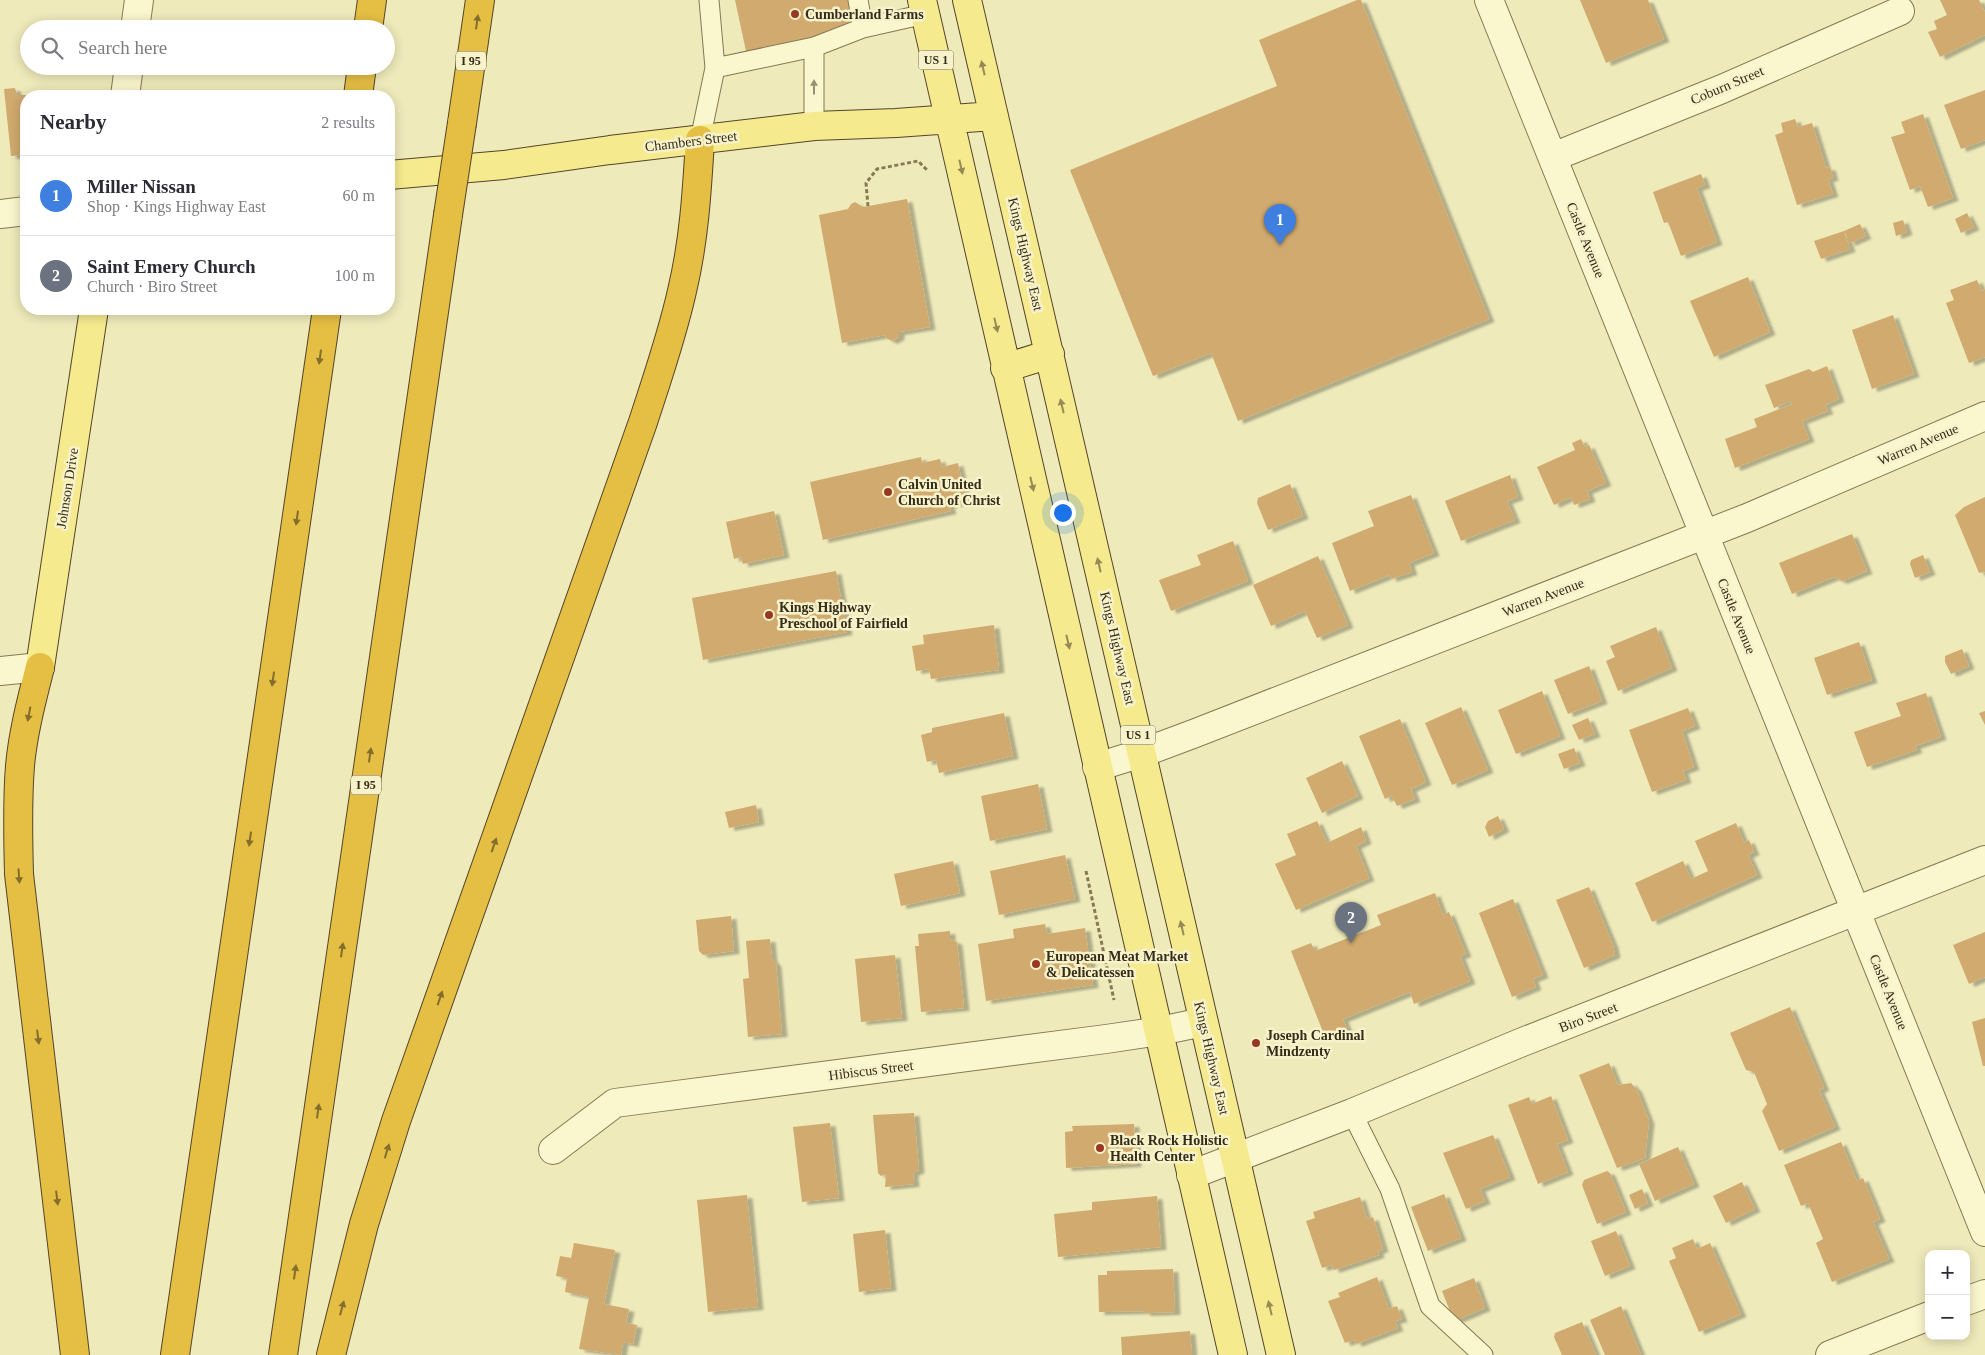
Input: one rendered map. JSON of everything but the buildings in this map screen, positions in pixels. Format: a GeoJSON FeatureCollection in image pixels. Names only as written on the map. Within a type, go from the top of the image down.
{"type":"FeatureCollection","features":[{"type":"Feature","properties":{"kind":"highway"},"geometry":{"type":"LineString","coordinates":[[369,20],[372,0]]}},
{"type":"Feature","properties":{"kind":"highway","name":"I 95"},"geometry":{"type":"LineString","coordinates":[[283,1355],[480,0]]}},
{"type":"Feature","properties":{"kind":"highway"},"geometry":{"type":"LineString","coordinates":[[359,90],[361,75]]}},
{"type":"Feature","properties":{"kind":"highway"},"geometry":{"type":"LineString","coordinates":[[331,1355],[364,1224],[396,1121],[670,339],[691,244],[697,198],[700,140]]}},
{"type":"Feature","properties":{"kind":"highway"},"geometry":{"type":"LineString","coordinates":[[175,1355],[326,315]]}},
{"type":"Feature","properties":{"kind":"highway"},"geometry":{"type":"LineString","coordinates":[[40,666],[20,764],[17,817],[19,874],[75,1355]]}},
{"type":"Feature","properties":{"kind":"main road","name":"Kings Highway East"},"geometry":{"type":"LineString","coordinates":[[967,0],[1281,1355]]}},
{"type":"Feature","properties":{"kind":"main road","name":"US 1"},"geometry":{"type":"LineString","coordinates":[[923,7],[1233,1355]]}},
{"type":"Feature","properties":{"kind":"main road","name":"Chambers Street"},"geometry":{"type":"LineString","coordinates":[[395,174],[504,165],[610,150],[814,126],[896,124],[994,116]]}},
{"type":"Feature","properties":{"kind":"main road","name":"Johnson Drive"},"geometry":{"type":"LineString","coordinates":[[40,666],[93,315]]}},
{"type":"Feature","properties":{"kind":"main road"},"geometry":{"type":"LineString","coordinates":[[1005,368],[1050,354]]}},
{"type":"Feature","properties":{"kind":"street"},"geometry":{"type":"LineString","coordinates":[[136,20],[139,0]]}},
{"type":"Feature","properties":{"kind":"street","name":"Castle Avenue"},"geometry":{"type":"LineString","coordinates":[[1489,0],[1985,1232]]}},
{"type":"Feature","properties":{"kind":"street","name":"Coburn Street"},"geometry":{"type":"LineString","coordinates":[[1553,157],[1722,88],[1900,11]]}},
{"type":"Feature","properties":{"kind":"street"},"geometry":{"type":"LineString","coordinates":[[126,90],[128,75]]}},
{"type":"Feature","properties":{"kind":"street"},"geometry":{"type":"LineString","coordinates":[[0,214],[20,212]]}},
{"type":"Feature","properties":{"kind":"street","name":"Warren Avenue"},"geometry":{"type":"LineString","coordinates":[[1097,767],[1142,753],[1747,518],[1985,416]]}},
{"type":"Feature","properties":{"kind":"street"},"geometry":{"type":"LineString","coordinates":[[0,670],[40,666]]}},
{"type":"Feature","properties":{"kind":"street","name":"Biro Street"},"geometry":{"type":"LineString","coordinates":[[1191,1175],[1352,1113],[1520,1044],[1985,860]]}},
{"type":"Feature","properties":{"kind":"street","name":"Hibiscus Street"},"geometry":{"type":"LineString","coordinates":[[553,1150],[615,1102],[1160,1031],[1203,1022]]}},
{"type":"Feature","properties":{"kind":"street"},"geometry":{"type":"LineString","coordinates":[[1970,1300],[1985,1294]]}},
{"type":"Feature","properties":{"kind":"street"},"geometry":{"type":"LineString","coordinates":[[1830,1355],[1925,1318]]}},
{"type":"Feature","properties":{"kind":"lane"},"geometry":{"type":"LineString","coordinates":[[700,140],[715,68],[709,0]]}},
{"type":"Feature","properties":{"kind":"lane"},"geometry":{"type":"LineString","coordinates":[[858,0],[863,28]]}},
{"type":"Feature","properties":{"kind":"lane"},"geometry":{"type":"LineString","coordinates":[[715,68],[814,47],[923,7]]}},
{"type":"Feature","properties":{"kind":"lane"},"geometry":{"type":"LineString","coordinates":[[814,47],[814,126]]}},
{"type":"Feature","properties":{"kind":"lane"},"geometry":{"type":"LineString","coordinates":[[1352,1113],[1390,1189],[1430,1306],[1483,1355]]}},
{"type":"Feature","properties":{"kind":"path"},"geometry":{"type":"LineString","coordinates":[[868,206],[866,183],[877,169],[918,162],[930,174]]}},
{"type":"Feature","properties":{"kind":"path"},"geometry":{"type":"LineString","coordinates":[[1085,866],[1114,1000]]}},
{"type":"Feature","properties":{"kind":"place","name":"Cumberland Farms"},"geometry":{"type":"Point","coordinates":[795,14]}},
{"type":"Feature","properties":{"kind":"place","name":"Miller Nissan"},"geometry":{"type":"Point","coordinates":[1280,245]}},
{"type":"Feature","properties":{"kind":"place","name":"Calvin United Church of Christ"},"geometry":{"type":"Point","coordinates":[888,492]}},
{"type":"Feature","properties":{"kind":"place","name":"Kings Highway Preschool of Fairfield"},"geometry":{"type":"Point","coordinates":[769,615]}},
{"type":"Feature","properties":{"kind":"place","name":"Saint Emery Church"},"geometry":{"type":"Point","coordinates":[1351,943]}},
{"type":"Feature","properties":{"kind":"place","name":"European Meat Market & Delicatessen"},"geometry":{"type":"Point","coordinates":[1036,964]}},
{"type":"Feature","properties":{"kind":"place","name":"Joseph Cardinal Mindzenty"},"geometry":{"type":"Point","coordinates":[1256,1043]}},
{"type":"Feature","properties":{"kind":"place","name":"Black Rock Holistic Health Center"},"geometry":{"type":"Point","coordinates":[1100,1148]}}]}
